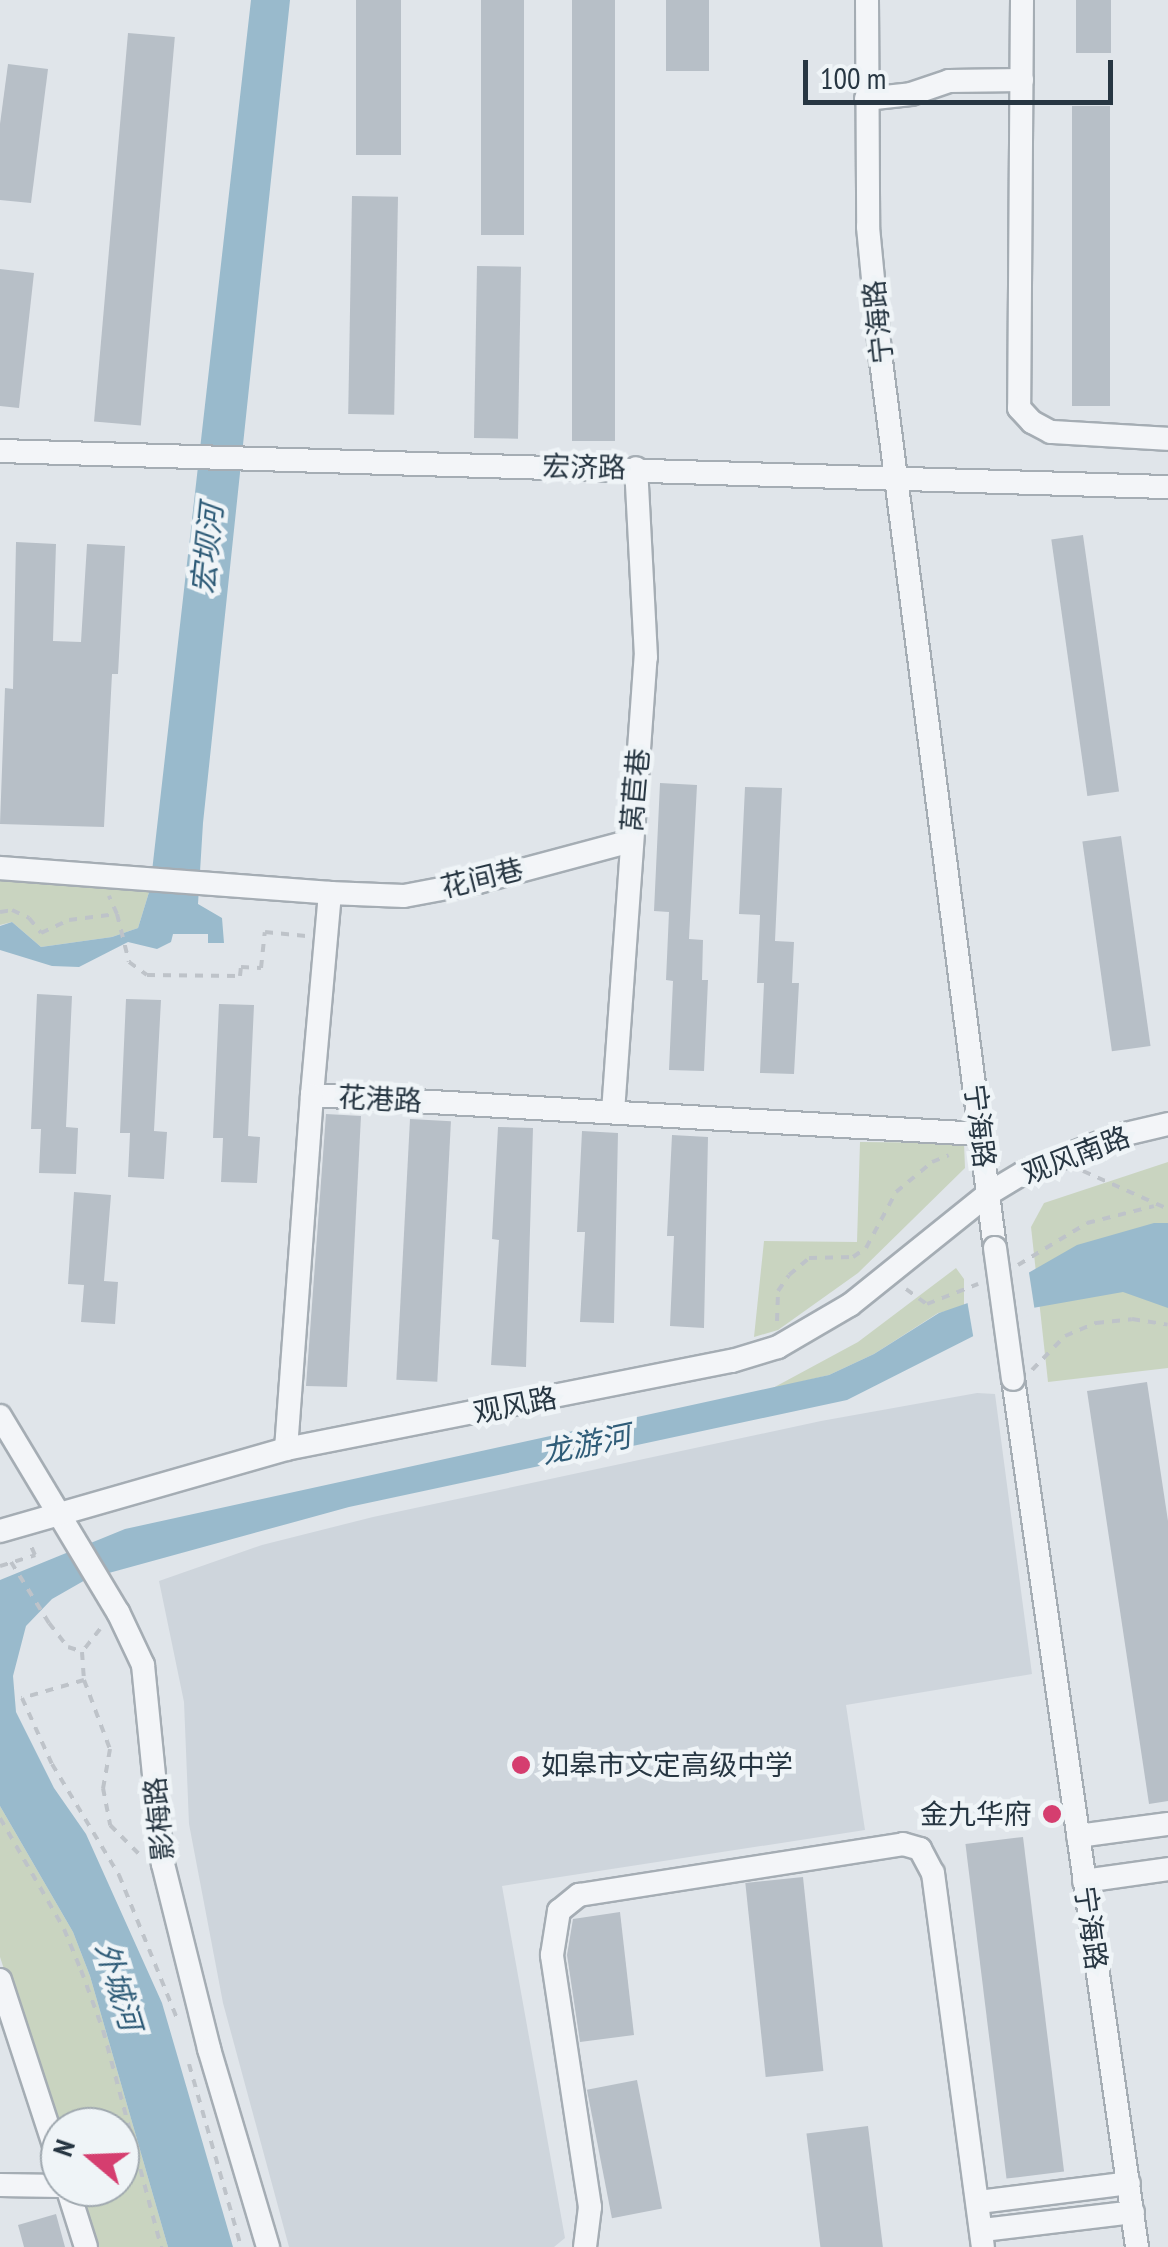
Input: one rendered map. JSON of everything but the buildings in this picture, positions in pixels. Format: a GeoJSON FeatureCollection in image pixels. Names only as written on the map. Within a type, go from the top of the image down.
{"type":"FeatureCollection","features":[{"type":"Feature","properties":{"kind":"street","name":"宁海路"},"geometry":{"type":"LineString","coordinates":[[867,0],[868,227],[898,477],[988,1194],[1137,2247]]}},
{"type":"Feature","properties":{"kind":"street"},"geometry":{"type":"LineString","coordinates":[[1022,0],[1020,408],[1032,422],[1052,432],[1168,439]]}},
{"type":"Feature","properties":{"kind":"street"},"geometry":{"type":"LineString","coordinates":[[866,98],[911,94],[950,81],[1022,80]]}},
{"type":"Feature","properties":{"kind":"street","name":"宏济路"},"geometry":{"type":"LineString","coordinates":[[0,451],[258,462],[636,468],[1168,487]]}},
{"type":"Feature","properties":{"kind":"street","name":"莴苣巷"},"geometry":{"type":"LineString","coordinates":[[613,1112],[646,657],[636,468]]}},
{"type":"Feature","properties":{"kind":"street","name":"花间巷"},"geometry":{"type":"LineString","coordinates":[[330,893],[404,896],[478,882],[631,840]]}},
{"type":"Feature","properties":{"kind":"street"},"geometry":{"type":"LineString","coordinates":[[0,868],[204,880],[330,893]]}},
{"type":"Feature","properties":{"kind":"street","name":"花港路"},"geometry":{"type":"LineString","coordinates":[[330,893],[312,1095],[613,1112],[982,1140]]}},
{"type":"Feature","properties":{"kind":"street"},"geometry":{"type":"LineString","coordinates":[[286,1448],[312,1095]]}},
{"type":"Feature","properties":{"kind":"street","name":"观风南路"},"geometry":{"type":"LineString","coordinates":[[988,1194],[1056,1158],[1168,1124]]}},
{"type":"Feature","properties":{"kind":"street","name":"观风路"},"geometry":{"type":"LineString","coordinates":[[11,1527],[286,1448],[732,1360],[778,1346],[850,1305],[988,1194]]}},
{"type":"Feature","properties":{"kind":"street","name":"影梅路"},"geometry":{"type":"LineString","coordinates":[[0,1416],[61,1512],[144,1666],[163,1864],[209,2049],[268,2247]]}},
{"type":"Feature","properties":{"kind":"street"},"geometry":{"type":"LineString","coordinates":[[1078,1836],[1168,1824]]}},
{"type":"Feature","properties":{"kind":"street"},"geometry":{"type":"LineString","coordinates":[[585,2247],[590,2208],[552,1955],[560,1911],[580,1895],[903,1844],[920,1849],[932,1873],[966,2147],[983,2238],[1133,2212]]}},
{"type":"Feature","properties":{"kind":"street"},"geometry":{"type":"LineString","coordinates":[[1084,1881],[1168,1869]]}},
{"type":"Feature","properties":{"kind":"street"},"geometry":{"type":"LineString","coordinates":[[0,1980],[41,2107]]}},
{"type":"Feature","properties":{"kind":"street"},"geometry":{"type":"LineString","coordinates":[[0,2184],[40,2186]]}},
{"type":"Feature","properties":{"kind":"street"},"geometry":{"type":"LineString","coordinates":[[979,2202],[1129,2184]]}},
{"type":"Feature","properties":{"kind":"street"},"geometry":{"type":"LineString","coordinates":[[71,2207],[86,2247]]}},
{"type":"Feature","properties":{"kind":"path"},"geometry":{"type":"LineString","coordinates":[[78,871],[89,885],[108,893],[118,914],[129,962],[147,975],[240,976],[241,967],[261,968],[264,932],[325,938]]}},
{"type":"Feature","properties":{"kind":"path"},"geometry":{"type":"LineString","coordinates":[[0,912],[12,910],[29,918],[40,933],[69,920],[118,914]]}},
{"type":"Feature","properties":{"kind":"path"},"geometry":{"type":"LineString","coordinates":[[778,1346],[778,1291],[789,1275],[810,1258],[852,1257],[866,1248],[896,1192],[932,1162],[982,1140]]}},
{"type":"Feature","properties":{"kind":"path"},"geometry":{"type":"LineString","coordinates":[[1056,1158],[1168,1209]]}},
{"type":"Feature","properties":{"kind":"path"},"geometry":{"type":"LineString","coordinates":[[1014,1384],[1065,1336],[1096,1323],[1132,1319],[1168,1325]]}},
{"type":"Feature","properties":{"kind":"path"},"geometry":{"type":"LineString","coordinates":[[0,1566],[35,1554],[11,1527]]}},
{"type":"Feature","properties":{"kind":"path"},"geometry":{"type":"LineString","coordinates":[[11,1562],[48,1622],[68,1646],[82,1652]]}},
{"type":"Feature","properties":{"kind":"path"},"geometry":{"type":"LineString","coordinates":[[118,1612],[82,1652],[84,1680],[110,1749],[103,1788],[110,1825],[137,1853],[163,1864]]}},
{"type":"Feature","properties":{"kind":"path"},"geometry":{"type":"LineString","coordinates":[[84,1680],[22,1698],[52,1764],[119,1875],[182,2036]]}},
{"type":"Feature","properties":{"kind":"path"},"geometry":{"type":"LineString","coordinates":[[0,1818],[64,1929],[81,1970],[103,2030],[161,2247]]}},
{"type":"Feature","properties":{"kind":"path"},"geometry":{"type":"LineString","coordinates":[[186,2055],[242,2247]]}},
{"type":"Feature","properties":{"kind":"shaded area","name":"如皋市文定高级中学"},"geometry":{"type":"Polygon","coordinates":[[[977,1393],[995,1394],[1032,1674],[846,1705],[865,1830],[502,1886],[565,2238],[554,2247],[289,2247],[223,2003],[189,1824],[184,1702],[159,1581],[262,1545],[373,1517],[821,1421],[977,1393]]]}},
{"type":"Feature","properties":{"kind":"green space"},"geometry":{"type":"Polygon","coordinates":[[[0,878],[150,889],[138,928],[112,937],[41,947],[12,922],[0,925],[0,878]]]}},
{"type":"Feature","properties":{"kind":"green space"},"geometry":{"type":"Polygon","coordinates":[[[860,1142],[964,1143],[965,1168],[858,1273],[778,1330],[754,1337],[764,1241],[857,1242],[860,1142]]]}},
{"type":"Feature","properties":{"kind":"green space"},"geometry":{"type":"Polygon","coordinates":[[[1168,1162],[1168,1368],[1048,1382],[1031,1227],[1044,1203],[1168,1162]]]}},
{"type":"Feature","properties":{"kind":"green space"},"geometry":{"type":"Polygon","coordinates":[[[956,1268],[964,1279],[964,1307],[938,1313],[874,1354],[829,1375],[771,1389],[858,1342],[956,1268]]]}},
{"type":"Feature","properties":{"kind":"green space"},"geometry":{"type":"Polygon","coordinates":[[[0,1806],[73,1932],[90,1976],[128,2107],[49,2107],[0,1957],[0,1806]]]}},
{"type":"Feature","properties":{"kind":"green space"},"geometry":{"type":"Polygon","coordinates":[[[140,2150],[168,2247],[95,2247],[82,2207],[140,2207],[140,2150]]]}},
{"type":"Feature","properties":{"kind":"water","name":"宏坝河"},"geometry":{"type":"Polygon","coordinates":[[[251,0],[290,0],[203,823],[198,904],[222,918],[224,943],[208,943],[208,934],[173,934],[171,942],[157,949],[128,942],[79,967],[52,966],[0,950],[0,926],[12,922],[41,947],[112,937],[138,928],[150,889],[251,0]]]}},
{"type":"Feature","properties":{"kind":"water"},"geometry":{"type":"Polygon","coordinates":[[[1154,1223],[1168,1223],[1168,1308],[1123,1292],[1027,1309],[847,1400],[349,1507],[87,1579],[52,1599],[26,1626],[13,1676],[16,1712],[54,1788],[86,1834],[162,2003],[233,2247],[168,2247],[140,2150],[140,2107],[128,2107],[90,1976],[73,1932],[0,1806],[0,1580],[125,1529],[829,1375],[874,1354],[939,1313],[988,1296],[1077,1245],[1154,1223]]]}},
{"type":"Feature","properties":{"kind":"pier"},"geometry":{"type":"Polygon","coordinates":[[[1028,1266],[1035,1312],[974,1341],[967,1300],[1028,1266]]]}},
{"type":"Feature","properties":{"kind":"place","name":"如皋市文定高级中学"},"geometry":{"type":"Point","coordinates":[521,1765]}},
{"type":"Feature","properties":{"kind":"place","name":"金九华府"},"geometry":{"type":"Point","coordinates":[1052,1814]}},
{"type":"Feature","properties":{"kind":"water label","name":"龙游河"},"geometry":{"type":"Point","coordinates":[586,1444]}},
{"type":"Feature","properties":{"kind":"water label","name":"外城河"},"geometry":{"type":"Point","coordinates":[119,1986]}}]}
